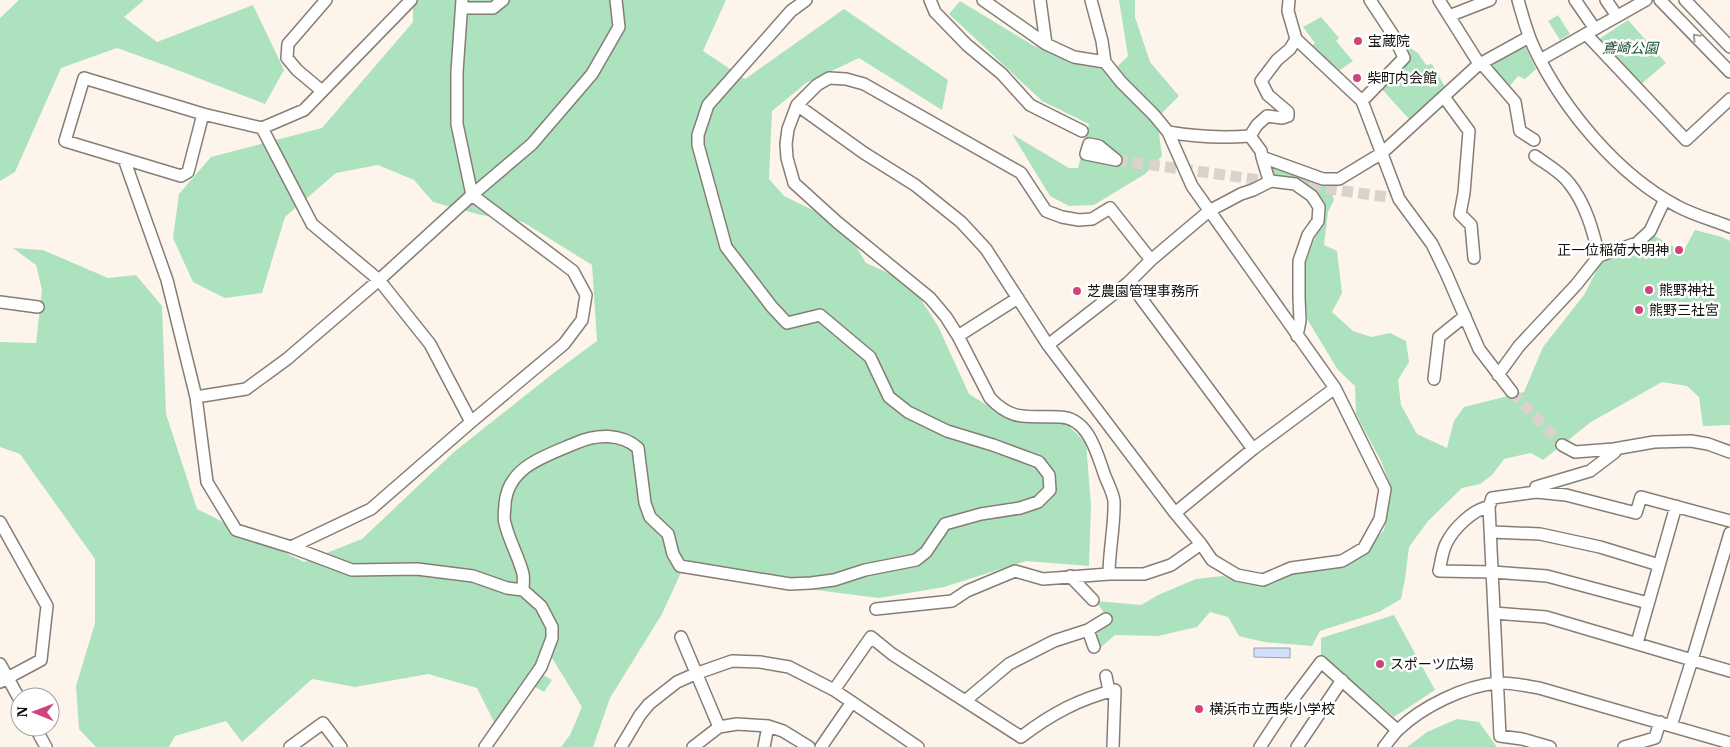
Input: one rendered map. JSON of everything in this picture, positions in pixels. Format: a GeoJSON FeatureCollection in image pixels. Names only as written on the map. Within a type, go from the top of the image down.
{"type":"FeatureCollection","features":[{"type":"Feature","properties":{"kind":"street"},"geometry":{"type":"LineString","coordinates":[[322,91],[297,70],[287,58],[288,44],[326,0]]}},
{"type":"Feature","properties":{"kind":"street"},"geometry":{"type":"LineString","coordinates":[[203,114],[188,172],[181,176],[65,140],[84,78],[203,114],[262,128],[304,110],[411,0]]}},
{"type":"Feature","properties":{"kind":"street"},"geometry":{"type":"LineString","coordinates":[[291,547],[371,509],[470,422],[564,344],[582,320],[586,295],[573,272],[472,195],[457,124],[457,72],[462,4],[493,8],[503,0]]}},
{"type":"Feature","properties":{"kind":"street"},"geometry":{"type":"LineString","coordinates":[[196,397],[246,389],[286,359],[379,280],[472,195],[532,144],[592,74],[619,27],[616,0]]}},
{"type":"Feature","properties":{"kind":"street"},"geometry":{"type":"LineString","coordinates":[[523,590],[523,575],[504,521],[506,499],[512,479],[524,468],[539,459],[584,439],[597,437],[621,438],[638,448],[645,503],[650,517],[668,534],[680,566],[790,584],[834,580],[865,570],[916,560],[926,552],[945,524],[981,514],[1029,505],[1038,502],[1050,490],[1049,475],[1038,462],[993,445],[947,432],[902,407],[889,397],[870,357],[820,314],[787,323],[772,307],[726,247],[698,145],[698,135],[708,105],[790,11],[806,0]]}},
{"type":"Feature","properties":{"kind":"street"},"geometry":{"type":"LineString","coordinates":[[930,0],[935,12],[967,45],[1002,74],[1030,105],[1082,132]]}},
{"type":"Feature","properties":{"kind":"street"},"geometry":{"type":"LineString","coordinates":[[983,0],[1046,44],[1074,57],[1105,62]]}},
{"type":"Feature","properties":{"kind":"street"},"geometry":{"type":"LineString","coordinates":[[1040,0],[1046,44]]}},
{"type":"Feature","properties":{"kind":"street"},"geometry":{"type":"LineString","coordinates":[[797,105],[864,153],[915,185],[962,222],[986,249],[1048,345],[1212,560],[1237,575],[1263,580],[1291,568],[1342,562],[1364,548],[1380,519],[1385,489],[1335,388],[1192,186],[1168,132],[1105,62],[1102,41],[1091,0]]}},
{"type":"Feature","properties":{"kind":"street"},"geometry":{"type":"LineString","coordinates":[[1289,0],[1288,11],[1296,39],[1362,101],[1382,152],[1394,198],[1432,244],[1480,349],[1512,392]]}},
{"type":"Feature","properties":{"kind":"street"},"geometry":{"type":"LineString","coordinates":[[1362,101],[1404,58],[1395,38],[1370,0]]}},
{"type":"Feature","properties":{"kind":"street"},"geometry":{"type":"LineString","coordinates":[[1439,0],[1478,62],[1482,64],[1515,102],[1520,130],[1534,140]]}},
{"type":"Feature","properties":{"kind":"street"},"geometry":{"type":"LineString","coordinates":[[1449,16],[1490,0]]}},
{"type":"Feature","properties":{"kind":"street"},"geometry":{"type":"LineString","coordinates":[[1518,0],[1529,37],[1540,60],[1568,108],[1586,129],[1614,158],[1661,197],[1678,207],[1730,227]]}},
{"type":"Feature","properties":{"kind":"street"},"geometry":{"type":"LineString","coordinates":[[1575,0],[1590,31],[1686,140],[1730,99]]}},
{"type":"Feature","properties":{"kind":"street"},"geometry":{"type":"LineString","coordinates":[[1606,0],[1617,16]]}},
{"type":"Feature","properties":{"kind":"street"},"geometry":{"type":"LineString","coordinates":[[1540,60],[1646,0]]}},
{"type":"Feature","properties":{"kind":"street"},"geometry":{"type":"LineString","coordinates":[[1660,0],[1730,72]]}},
{"type":"Feature","properties":{"kind":"street"},"geometry":{"type":"LineString","coordinates":[[1685,0],[1730,46]]}},
{"type":"Feature","properties":{"kind":"street"},"geometry":{"type":"LineString","coordinates":[[1262,157],[1323,179],[1340,179],[1382,152],[1478,65],[1529,37]]}},
{"type":"Feature","properties":{"kind":"street"},"geometry":{"type":"LineString","coordinates":[[1250,136],[1257,125],[1267,116],[1282,118],[1288,116],[1288,112],[1268,95],[1261,81],[1277,60],[1290,49],[1296,39]]}},
{"type":"Feature","properties":{"kind":"street"},"geometry":{"type":"LineString","coordinates":[[1109,574],[1114,500],[1093,441],[1087,432],[1071,419],[1062,417],[1023,417],[1010,414],[1000,408],[990,398],[958,336],[930,298],[837,222],[794,183],[787,158],[786,144],[788,129],[797,105],[817,85],[829,78],[846,79],[864,84],[1022,172],[1046,211],[1062,217],[1079,220],[1092,219],[1110,208],[1151,260]]}},
{"type":"Feature","properties":{"kind":"street"},"geometry":{"type":"LineString","coordinates":[[1444,97],[1469,131],[1464,193],[1460,214],[1471,225],[1474,258]]}},
{"type":"Feature","properties":{"kind":"street"},"geometry":{"type":"LineString","coordinates":[[262,128],[312,224],[379,280],[430,344],[470,422]]}},
{"type":"Feature","properties":{"kind":"street"},"geometry":{"type":"LineString","coordinates":[[1168,132],[1203,138],[1250,136]]}},
{"type":"Feature","properties":{"kind":"street"},"geometry":{"type":"LineString","coordinates":[[1250,136],[1261,150],[1270,181]]}},
{"type":"Feature","properties":{"kind":"street"},"geometry":{"type":"LineString","coordinates":[[1535,156],[1562,176],[1573,188],[1591,224],[1599,256]]}},
{"type":"Feature","properties":{"kind":"street"},"geometry":{"type":"LineString","coordinates":[[124,159],[167,280],[196,397],[207,482],[236,530],[291,547],[352,570],[417,569],[473,576],[507,588],[523,590],[541,606],[552,627],[552,638],[541,667],[485,747]]}},
{"type":"Feature","properties":{"kind":"street"},"geometry":{"type":"LineString","coordinates":[[1048,345],[1129,282],[1151,260],[1209,211],[1270,181],[1295,184],[1312,196],[1319,207],[1318,221],[1308,235],[1299,261],[1300,321],[1297,336]]}},
{"type":"Feature","properties":{"kind":"street"},"geometry":{"type":"LineString","coordinates":[[1498,374],[1519,346],[1576,285],[1599,256],[1637,243],[1650,231],[1661,197]]}},
{"type":"Feature","properties":{"kind":"street"},"geometry":{"type":"LineString","coordinates":[[1129,282],[1253,449]]}},
{"type":"Feature","properties":{"kind":"street"},"geometry":{"type":"LineString","coordinates":[[958,336],[1018,298]]}},
{"type":"Feature","properties":{"kind":"street"},"geometry":{"type":"LineString","coordinates":[[0,302],[38,307]]}},
{"type":"Feature","properties":{"kind":"street"},"geometry":{"type":"LineString","coordinates":[[1434,379],[1439,337],[1465,316]]}},
{"type":"Feature","properties":{"kind":"street"},"geometry":{"type":"LineString","coordinates":[[1175,513],[1253,449],[1335,388]]}},
{"type":"Feature","properties":{"kind":"street"},"geometry":{"type":"LineString","coordinates":[[1562,445],[1575,452],[1691,441],[1708,444],[1730,452]]}},
{"type":"Feature","properties":{"kind":"street"},"geometry":{"type":"LineString","coordinates":[[1536,492],[1536,487],[1590,471],[1615,452],[1614,448]]}},
{"type":"Feature","properties":{"kind":"street"},"geometry":{"type":"LineString","coordinates":[[1550,747],[1522,739],[1500,736],[1492,532],[1489,507],[1492,498],[1536,492],[1566,495],[1636,512],[1641,497],[1730,521]]}},
{"type":"Feature","properties":{"kind":"street"},"geometry":{"type":"LineString","coordinates":[[1637,643],[1676,506]]}},
{"type":"Feature","properties":{"kind":"street"},"geometry":{"type":"LineString","coordinates":[[1489,507],[1483,507],[1462,522],[1446,544],[1440,571],[1547,576],[1648,604]]}},
{"type":"Feature","properties":{"kind":"street"},"geometry":{"type":"LineString","coordinates":[[0,522],[47,606],[41,660],[4,680],[0,664]]}},
{"type":"Feature","properties":{"kind":"street"},"geometry":{"type":"LineString","coordinates":[[1492,532],[1540,534],[1600,547],[1659,565]]}},
{"type":"Feature","properties":{"kind":"street"},"geometry":{"type":"LineString","coordinates":[[1624,747],[1655,738],[1666,724],[1692,660],[1730,532]]}},
{"type":"Feature","properties":{"kind":"street"},"geometry":{"type":"LineString","coordinates":[[876,609],[952,602],[967,591],[1015,571],[1043,579],[1109,574],[1144,574],[1171,565],[1201,544]]}},
{"type":"Feature","properties":{"kind":"street"},"geometry":{"type":"LineString","coordinates":[[1070,576],[1093,600]]}},
{"type":"Feature","properties":{"kind":"street"},"geometry":{"type":"LineString","coordinates":[[1494,613],[1546,617],[1730,671]]}},
{"type":"Feature","properties":{"kind":"street"},"geometry":{"type":"LineString","coordinates":[[965,701],[1009,664],[1048,644],[1088,630],[1106,618]]}},
{"type":"Feature","properties":{"kind":"street"},"geometry":{"type":"LineString","coordinates":[[1088,630],[1094,647]]}},
{"type":"Feature","properties":{"kind":"street"},"geometry":{"type":"LineString","coordinates":[[681,637],[719,727]]}},
{"type":"Feature","properties":{"kind":"street"},"geometry":{"type":"LineString","coordinates":[[834,690],[871,637],[892,654],[1021,737]]}},
{"type":"Feature","properties":{"kind":"street"},"geometry":{"type":"LineString","coordinates":[[621,747],[640,715],[649,704],[677,682],[732,661],[760,662],[788,667],[834,690],[918,747]]}},
{"type":"Feature","properties":{"kind":"street"},"geometry":{"type":"LineString","coordinates":[[1260,747],[1320,662],[1397,730]]}},
{"type":"Feature","properties":{"kind":"street"},"geometry":{"type":"LineString","coordinates":[[1106,676],[1109,692]]}},
{"type":"Feature","properties":{"kind":"street"},"geometry":{"type":"LineString","coordinates":[[1297,747],[1342,680]]}},
{"type":"Feature","properties":{"kind":"street"},"geometry":{"type":"LineString","coordinates":[[1384,747],[1397,730],[1425,710],[1475,686],[1497,683],[1539,688],[1730,743]]}},
{"type":"Feature","properties":{"kind":"street"},"geometry":{"type":"LineString","coordinates":[[1014,747],[1021,737],[1044,719],[1069,706],[1115,690],[1112,747]]}},
{"type":"Feature","properties":{"kind":"street"},"geometry":{"type":"LineString","coordinates":[[821,747],[852,702]]}},
{"type":"Feature","properties":{"kind":"street"},"geometry":{"type":"LineString","coordinates":[[290,747],[321,720],[340,747]]}},
{"type":"Feature","properties":{"kind":"street"},"geometry":{"type":"LineString","coordinates":[[693,747],[719,727],[737,724],[768,726],[783,731],[809,747]]}},
{"type":"Feature","properties":{"kind":"street"},"geometry":{"type":"LineString","coordinates":[[764,747],[768,726]]}},
{"type":"Feature","properties":{"kind":"green space"},"geometry":{"type":"Polygon","coordinates":[[[19,0],[144,0],[124,17],[157,42],[253,5],[284,70],[265,104],[117,48],[61,68],[15,172],[0,181],[0,18],[19,0]]]}},
{"type":"Feature","properties":{"kind":"green space"},"geometry":{"type":"Polygon","coordinates":[[[413,0],[726,0],[703,51],[745,79],[844,9],[948,80],[942,110],[859,58],[806,83],[772,111],[769,179],[784,196],[819,213],[848,233],[866,263],[891,274],[918,295],[938,326],[969,394],[985,404],[1011,415],[1063,420],[1086,443],[1091,506],[1089,566],[1026,561],[944,587],[879,598],[745,581],[683,568],[662,614],[610,698],[593,747],[561,747],[570,735],[582,707],[549,653],[538,672],[552,680],[544,692],[530,684],[497,728],[477,688],[428,674],[355,687],[312,679],[242,742],[226,721],[175,736],[169,747],[96,747],[79,729],[76,686],[95,623],[95,559],[20,454],[0,447],[0,342],[36,343],[42,290],[36,265],[13,248],[43,250],[108,278],[136,275],[162,306],[166,414],[197,509],[304,562],[362,539],[454,452],[597,341],[592,265],[523,222],[481,215],[433,202],[414,180],[378,165],[336,173],[285,217],[262,293],[225,298],[193,282],[173,238],[179,194],[211,157],[322,128],[413,22],[413,0]]]}},
{"type":"Feature","properties":{"kind":"green space"},"geometry":{"type":"Polygon","coordinates":[[[1119,0],[1135,0],[1135,17],[1150,62],[1179,96],[1157,118],[1162,156],[1145,174],[1094,205],[1069,206],[1050,196],[1012,134],[1069,168],[1078,168],[1089,124],[1042,101],[949,14],[960,1],[1034,46],[1113,71],[1128,56],[1119,0]]]}},
{"type":"Feature","properties":{"kind":"green space"},"geometry":{"type":"Polygon","coordinates":[[[1558,15],[1570,34],[1560,40],[1548,21],[1558,15]]]}},
{"type":"Feature","properties":{"kind":"green space"},"geometry":{"type":"Polygon","coordinates":[[[1321,17],[1339,38],[1336,41],[1353,61],[1340,70],[1311,47],[1315,43],[1303,27],[1321,17]]]}},
{"type":"Feature","properties":{"kind":"green space","name":"鳶崎公園"},"geometry":{"type":"Polygon","coordinates":[[[1628,20],[1666,63],[1639,86],[1599,39],[1628,20]]]}},
{"type":"Feature","properties":{"kind":"green space"},"geometry":{"type":"Polygon","coordinates":[[[1404,44],[1418,53],[1426,65],[1432,64],[1445,87],[1409,119],[1379,86],[1406,58],[1404,44]]]}},
{"type":"Feature","properties":{"kind":"green space"},"geometry":{"type":"Polygon","coordinates":[[[1524,44],[1536,69],[1525,79],[1518,76],[1509,87],[1492,66],[1524,44]]]}},
{"type":"Feature","properties":{"kind":"green space"},"geometry":{"type":"Polygon","coordinates":[[[1271,165],[1327,180],[1334,200],[1328,212],[1324,245],[1337,251],[1342,293],[1332,312],[1353,331],[1371,337],[1390,333],[1406,341],[1409,362],[1398,380],[1401,405],[1417,434],[1447,448],[1454,421],[1464,407],[1524,392],[1543,347],[1584,295],[1601,262],[1635,252],[1653,235],[1683,252],[1695,230],[1730,241],[1730,425],[1703,426],[1699,397],[1687,386],[1662,382],[1591,422],[1543,460],[1531,453],[1504,459],[1492,475],[1480,484],[1462,488],[1428,521],[1409,547],[1401,599],[1379,612],[1320,631],[1312,646],[1264,642],[1239,636],[1228,617],[1210,612],[1197,627],[1158,636],[1115,635],[1100,648],[1095,633],[1109,620],[1096,601],[1141,605],[1158,595],[1196,579],[1223,576],[1261,586],[1288,574],[1334,569],[1360,557],[1384,530],[1392,490],[1381,461],[1356,414],[1355,386],[1338,370],[1307,319],[1303,270],[1322,219],[1321,202],[1306,185],[1275,179],[1271,165]]]}},
{"type":"Feature","properties":{"kind":"green space"},"geometry":{"type":"Polygon","coordinates":[[[1394,615],[1435,690],[1394,717],[1321,655],[1321,638],[1394,615]]]}},
{"type":"Feature","properties":{"kind":"green space"},"geometry":{"type":"Polygon","coordinates":[[[1457,719],[1479,722],[1497,747],[1407,747],[1427,732],[1457,719]]]}},
{"type":"Feature","properties":{"kind":"water"},"geometry":{"type":"Polygon","coordinates":[[[1254,648],[1290,648],[1290,658],[1254,657],[1254,648]]]}},
{"type":"Feature","properties":{"kind":"tunnel"},"geometry":{"type":"LineString","coordinates":[[1116,160],[1275,182]]}},
{"type":"Feature","properties":{"kind":"tunnel"},"geometry":{"type":"LineString","coordinates":[[1293,184],[1388,197]]}},
{"type":"Feature","properties":{"kind":"tunnel"},"geometry":{"type":"LineString","coordinates":[[1512,392],[1562,445]]}},
{"type":"Feature","properties":{"kind":"place","name":"宝蔵院"},"geometry":{"type":"Point","coordinates":[1358,41]}},
{"type":"Feature","properties":{"kind":"place","name":"柴町内会館"},"geometry":{"type":"Point","coordinates":[1357,78]}},
{"type":"Feature","properties":{"kind":"place","name":"正一位稲荷大明神"},"geometry":{"type":"Point","coordinates":[1679,250]}},
{"type":"Feature","properties":{"kind":"place","name":"熊野神社"},"geometry":{"type":"Point","coordinates":[1649,290]}},
{"type":"Feature","properties":{"kind":"place","name":"芝農園管理事務所"},"geometry":{"type":"Point","coordinates":[1077,291]}},
{"type":"Feature","properties":{"kind":"place","name":"熊野三社宮"},"geometry":{"type":"Point","coordinates":[1639,310]}},
{"type":"Feature","properties":{"kind":"place","name":"スポーツ広場"},"geometry":{"type":"Point","coordinates":[1380,664]}},
{"type":"Feature","properties":{"kind":"place","name":"横浜市立西柴小学校"},"geometry":{"type":"Point","coordinates":[1199,709]}}]}
